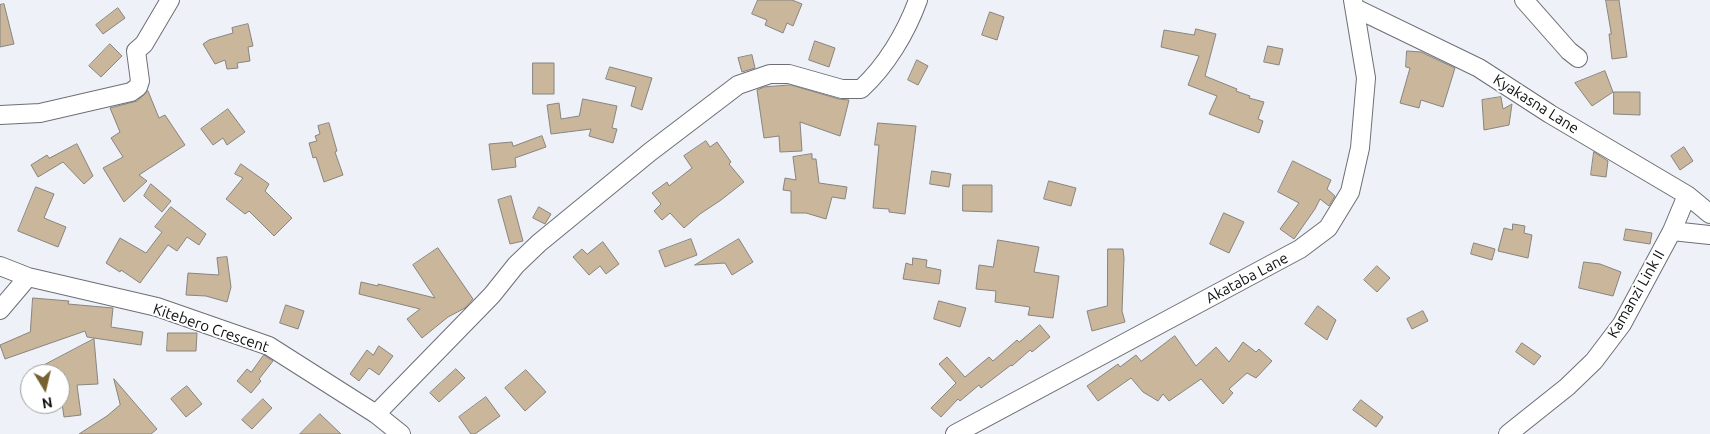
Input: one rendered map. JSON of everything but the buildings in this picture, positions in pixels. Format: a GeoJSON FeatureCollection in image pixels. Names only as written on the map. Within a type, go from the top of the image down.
{"type":"FeatureCollection","features":[{"type":"Feature","properties":{"kind":"street"},"geometry":{"type":"LineString","coordinates":[[0,115],[40,113],[132,92],[138,87],[140,81],[136,52],[144,44],[170,0]]}},
{"type":"Feature","properties":{"kind":"street"},"geometry":{"type":"LineString","coordinates":[[376,414],[492,295],[522,260],[657,146],[738,85],[770,74],[788,74],[842,90],[860,89],[874,77],[897,44],[918,0]]}},
{"type":"Feature","properties":{"kind":"street"},"geometry":{"type":"LineString","coordinates":[[1524,0],[1568,50],[1578,58]]}},
{"type":"Feature","properties":{"kind":"street","name":"Kyakasna Lane"},"geometry":{"type":"LineString","coordinates":[[1354,4],[1479,68],[1550,114],[1687,195],[1710,214]]}},
{"type":"Feature","properties":{"kind":"street","name":"Akataba Lane"},"geometry":{"type":"LineString","coordinates":[[955,434],[1300,249],[1328,228],[1350,192],[1360,148],[1366,78],[1354,4]]}},
{"type":"Feature","properties":{"kind":"street","name":"Kamanzi Link II"},"geometry":{"type":"LineString","coordinates":[[1508,434],[1567,387],[1594,361],[1622,324],[1672,231],[1687,195]]}},
{"type":"Feature","properties":{"kind":"street"},"geometry":{"type":"LineString","coordinates":[[1672,231],[1710,235]]}},
{"type":"Feature","properties":{"kind":"street","name":"Kitebero Crescent"},"geometry":{"type":"LineString","coordinates":[[0,266],[28,277],[157,307],[269,346],[376,414],[401,434]]}},
{"type":"Feature","properties":{"kind":"street"},"geometry":{"type":"LineString","coordinates":[[0,310],[28,277]]}}]}
